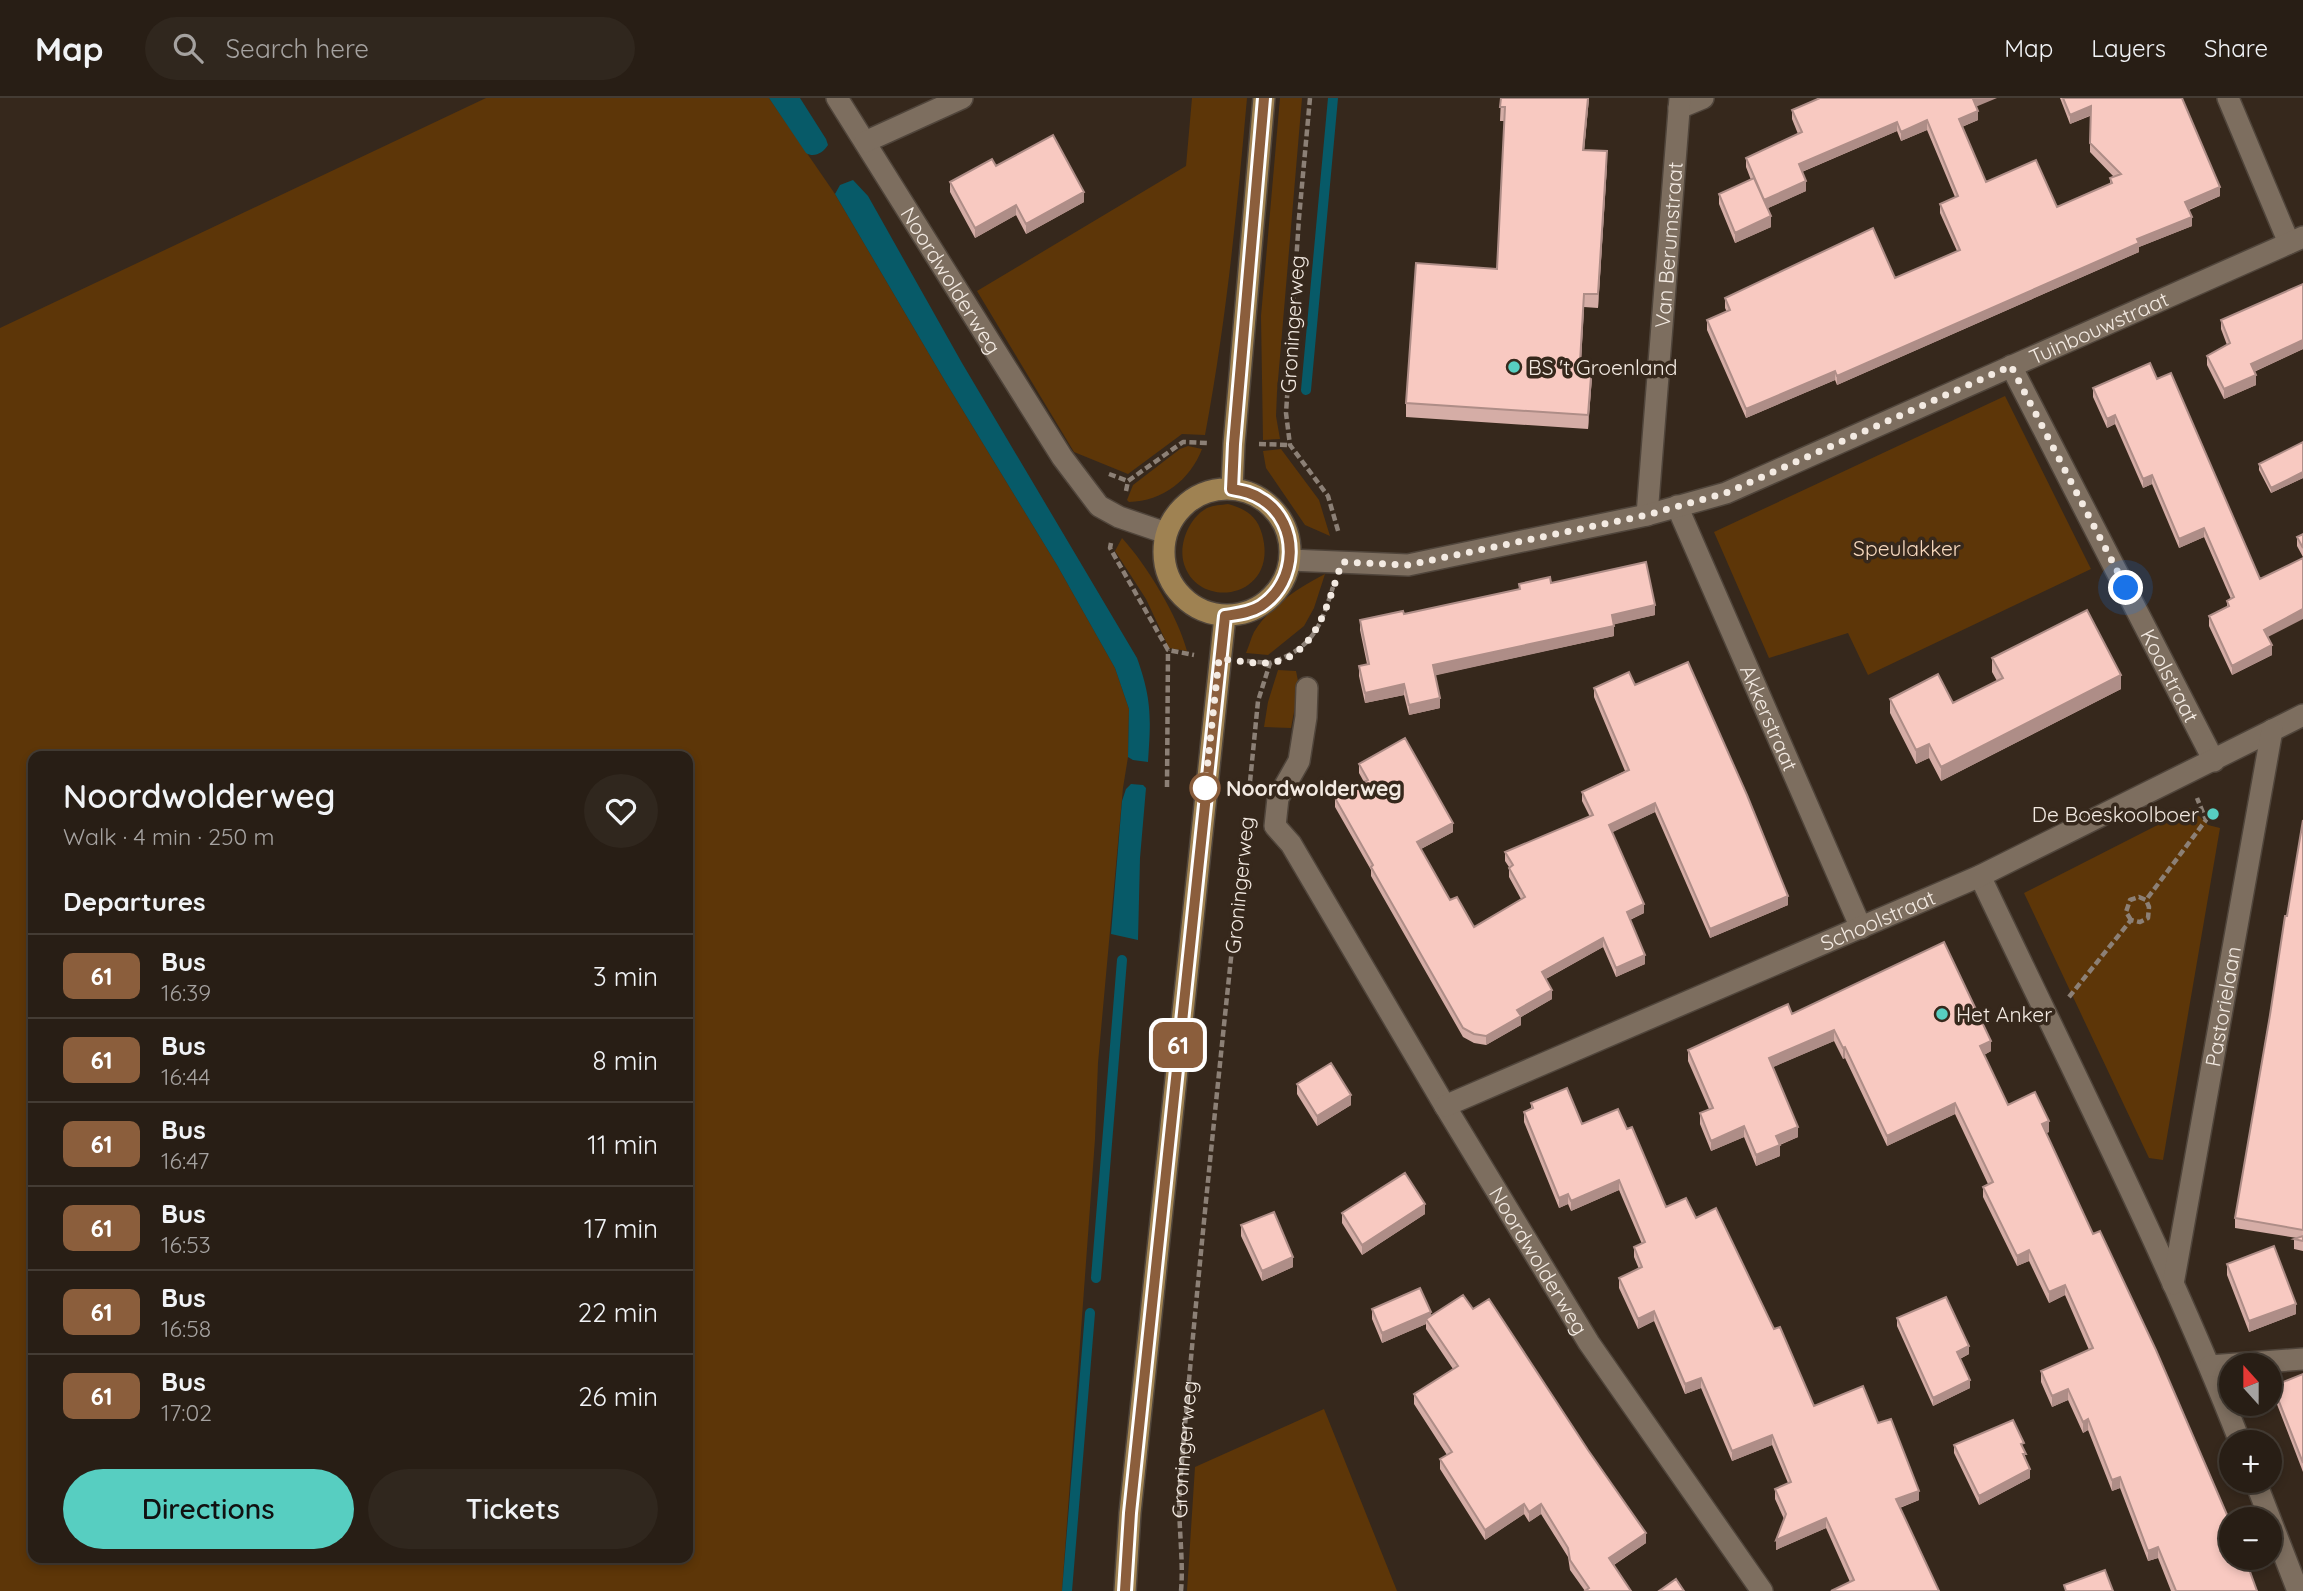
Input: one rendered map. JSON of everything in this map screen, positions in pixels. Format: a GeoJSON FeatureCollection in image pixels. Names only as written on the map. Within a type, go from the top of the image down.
{"type":"FeatureCollection","features":[{"type":"Feature","properties":{"kind":"main road"},"geometry":{"type":"LineString","coordinates":[[1232,489],[1264,98]]}},
{"type":"Feature","properties":{"kind":"main road"},"geometry":{"type":"LineString","coordinates":[[1232,489],[1249,492],[1264,500],[1276,512],[1288,535],[1290,561],[1285,578],[1275,594],[1260,606],[1225,616],[1202,611],[1182,598],[1169,579],[1163,556],[1166,533],[1181,508],[1204,493],[1232,489]]}},
{"type":"Feature","properties":{"kind":"main road","name":"Groningerweg"},"geometry":{"type":"LineString","coordinates":[[1125,1591],[1130,1513],[1225,616]]}},
{"type":"Feature","properties":{"kind":"street","name":"Noordwolderweg"},"geometry":{"type":"LineString","coordinates":[[837,98],[1062,457],[1099,506],[1119,517],[1166,533]]}},
{"type":"Feature","properties":{"kind":"street"},"geometry":{"type":"LineString","coordinates":[[865,142],[962,98]]}},
{"type":"Feature","properties":{"kind":"street"},"geometry":{"type":"LineString","coordinates":[[1679,103],[1703,98]]}},
{"type":"Feature","properties":{"kind":"street"},"geometry":{"type":"LineString","coordinates":[[2228,98],[2296,240]]}},
{"type":"Feature","properties":{"kind":"street","name":"Van Berumstraat"},"geometry":{"type":"LineString","coordinates":[[1647,515],[1679,103]]}},
{"type":"Feature","properties":{"kind":"street","name":"Tuinbouwstraat"},"geometry":{"type":"LineString","coordinates":[[1290,561],[1408,565],[1647,515],[1726,493],[2296,240]]}},
{"type":"Feature","properties":{"kind":"street","name":"Koolstraat"},"geometry":{"type":"LineString","coordinates":[[2011,366],[2214,761]]}},
{"type":"Feature","properties":{"kind":"street","name":"Akkerstraat"},"geometry":{"type":"LineString","coordinates":[[1677,506],[1861,928]]}},
{"type":"Feature","properties":{"kind":"street","name":"Noordwolderweg"},"geometry":{"type":"LineString","coordinates":[[1307,688],[1306,717],[1298,761],[1278,798],[1275,826],[1291,845],[1445,1107],[1589,1343],[1762,1591]]}},
{"type":"Feature","properties":{"kind":"street","name":"Schoolstraat"},"geometry":{"type":"LineString","coordinates":[[1445,1107],[1980,876],[2303,715]]}},
{"type":"Feature","properties":{"kind":"street","name":"Pastorielaan"},"geometry":{"type":"LineString","coordinates":[[2173,1284],[2272,730]]}},
{"type":"Feature","properties":{"kind":"street"},"geometry":{"type":"LineString","coordinates":[[1980,876],[2173,1284],[2235,1430]]}},
{"type":"Feature","properties":{"kind":"street"},"geometry":{"type":"LineString","coordinates":[[2210,1366],[2303,1359]]}},
{"type":"Feature","properties":{"kind":"street"},"geometry":{"type":"LineString","coordinates":[[2260,1493],[2298,1591]]}},
{"type":"Feature","properties":{"kind":"path","name":"Groningerweg"},"geometry":{"type":"LineString","coordinates":[[1248,795],[1258,701],[1270,663],[1292,655],[1304,645],[1323,617],[1342,562],[1341,542],[1328,496],[1290,445],[1286,413],[1310,98]]}},
{"type":"Feature","properties":{"kind":"path"},"geometry":{"type":"LineString","coordinates":[[1128,481],[1110,548],[1168,650],[1167,787]]}},
{"type":"Feature","properties":{"kind":"path"},"geometry":{"type":"LineString","coordinates":[[1168,650],[1219,659],[1270,663]]}},
{"type":"Feature","properties":{"kind":"path"},"geometry":{"type":"LineString","coordinates":[[2146,900],[2206,820],[2188,774]]}},
{"type":"Feature","properties":{"kind":"path","name":"Groningerweg"},"geometry":{"type":"LineString","coordinates":[[1181,1591],[1183,1571],[1180,1490],[1191,1354],[1245,823]]}},
{"type":"Feature","properties":{"kind":"path"},"geometry":{"type":"LineString","coordinates":[[2139,897],[2146,900],[2149,907],[2148,918],[2140,922],[2131,920],[2126,912],[2130,900],[2139,897]]}},
{"type":"Feature","properties":{"kind":"path"},"geometry":{"type":"LineString","coordinates":[[2044,1013],[2072,995],[2131,920]]}},
{"type":"Feature","properties":{"kind":"green space"},"geometry":{"type":"Polygon","coordinates":[[[486,98],[769,98],[835,194],[1057,565],[1115,668],[1129,709],[1128,757],[1098,1063],[1095,1139],[1062,1591],[0,1591],[0,328],[486,98]]]}},
{"type":"Feature","properties":{"kind":"green space"},"geometry":{"type":"Polygon","coordinates":[[[1192,98],[1247,98],[1230,267],[1205,435],[1182,434],[1128,474],[1074,452],[977,291],[1186,166],[1192,98]]]}},
{"type":"Feature","properties":{"kind":"green space"},"geometry":{"type":"Polygon","coordinates":[[[1280,98],[1302,98],[1277,392],[1276,416],[1280,439],[1263,440],[1261,316],[1280,98]]]}},
{"type":"Feature","properties":{"kind":"green space","name":"Speulakker"},"geometry":{"type":"Polygon","coordinates":[[[2005,396],[2091,569],[1868,675],[1848,633],[1769,658],[1714,532],[2005,396]]]}},
{"type":"Feature","properties":{"kind":"green space"},"geometry":{"type":"Polygon","coordinates":[[[1188,446],[1202,449],[1190,470],[1174,487],[1153,498],[1129,502],[1127,500],[1133,485],[1180,449],[1188,446]]]}},
{"type":"Feature","properties":{"kind":"green space"},"geometry":{"type":"Polygon","coordinates":[[[1281,449],[1319,500],[1330,536],[1305,525],[1266,468],[1263,451],[1281,449]]]}},
{"type":"Feature","properties":{"kind":"green space"},"geometry":{"type":"Polygon","coordinates":[[[1228,504],[1245,511],[1257,522],[1262,534],[1264,556],[1260,572],[1249,584],[1235,591],[1220,592],[1205,589],[1192,579],[1184,564],[1183,548],[1186,532],[1201,512],[1210,507],[1228,504]]]}},
{"type":"Feature","properties":{"kind":"green space"},"geometry":{"type":"Polygon","coordinates":[[[1122,538],[1160,591],[1187,651],[1169,648],[1146,599],[1115,551],[1122,538]]]}},
{"type":"Feature","properties":{"kind":"green space"},"geometry":{"type":"Polygon","coordinates":[[[1325,574],[1314,608],[1304,626],[1268,655],[1246,653],[1254,632],[1276,606],[1295,591],[1325,574]]]}},
{"type":"Feature","properties":{"kind":"green space"},"geometry":{"type":"Polygon","coordinates":[[[1278,670],[1296,671],[1299,686],[1291,728],[1264,727],[1278,670]]]}},
{"type":"Feature","properties":{"kind":"green space"},"geometry":{"type":"Polygon","coordinates":[[[2191,808],[2208,825],[2220,828],[2163,1160],[2149,1158],[2024,893],[2191,808]]]}},
{"type":"Feature","properties":{"kind":"green space"},"geometry":{"type":"Polygon","coordinates":[[[1324,1409],[1397,1591],[1187,1591],[1195,1467],[1324,1409]]]}},
{"type":"Feature","properties":{"kind":"water"},"geometry":{"type":"Polygon","coordinates":[[[769,98],[800,98],[826,139],[826,148],[815,155],[806,153],[769,98]]]}},
{"type":"Feature","properties":{"kind":"water"},"geometry":{"type":"Polygon","coordinates":[[[853,180],[868,196],[962,363],[1137,658],[1149,709],[1148,762],[1128,757],[1129,709],[1115,668],[1057,565],[835,194],[840,185],[853,180]]]}},
{"type":"Feature","properties":{"kind":"water"},"geometry":{"type":"Polygon","coordinates":[[[1131,784],[1143,785],[1146,788],[1140,858],[1138,940],[1111,934],[1122,801],[1131,784]]]}},
{"type":"Feature","properties":{"kind":"building"},"geometry":{"type":"Polygon","coordinates":[[[1501,98],[1588,98],[1583,150],[1607,151],[1598,294],[1584,294],[1580,362],[1592,363],[1588,415],[1406,403],[1416,263],[1497,269],[1505,107],[1500,107],[1501,98]]]}},
{"type":"Feature","properties":{"kind":"building"},"geometry":{"type":"Polygon","coordinates":[[[1820,98],[1975,98],[1973,99],[1978,111],[1959,119],[1986,182],[2036,160],[2057,207],[2112,183],[2110,178],[2121,174],[2090,143],[2091,106],[2070,115],[2063,98],[2182,98],[2220,187],[2185,202],[2192,217],[2137,239],[2139,243],[1837,376],[1835,371],[1746,409],[1707,320],[1730,310],[1725,298],[1873,228],[1895,278],[1960,250],[1940,204],[1958,196],[1927,120],[1901,132],[1897,122],[1799,164],[1806,181],[1764,200],[1746,158],[1802,132],[1792,110],[1820,98]]]}},
{"type":"Feature","properties":{"kind":"building"},"geometry":{"type":"Polygon","coordinates":[[[1053,135],[1084,192],[1026,224],[1016,205],[975,228],[950,182],[992,159],[996,166],[1053,135]]]}},
{"type":"Feature","properties":{"kind":"building"},"geometry":{"type":"Polygon","coordinates":[[[1754,178],[1771,216],[1735,233],[1719,194],[1754,178]]]}},
{"type":"Feature","properties":{"kind":"building"},"geometry":{"type":"Polygon","coordinates":[[[2303,284],[2303,340],[2251,364],[2256,375],[2224,389],[2207,356],[2230,343],[2221,320],[2303,284]]]}},
{"type":"Feature","properties":{"kind":"building"},"geometry":{"type":"Polygon","coordinates":[[[2150,363],[2157,379],[2171,373],[2260,579],[2303,558],[2303,609],[2264,630],[2272,645],[2232,666],[2209,616],[2229,606],[2227,601],[2234,597],[2204,528],[2179,539],[2152,475],[2143,479],[2115,415],[2107,419],[2093,388],[2150,363]]]}},
{"type":"Feature","properties":{"kind":"building"},"geometry":{"type":"Polygon","coordinates":[[[2303,442],[2303,472],[2271,488],[2259,464],[2303,442]]]}},
{"type":"Feature","properties":{"kind":"building"},"geometry":{"type":"Polygon","coordinates":[[[2303,534],[2303,548],[2297,537],[2303,534]]]}},
{"type":"Feature","properties":{"kind":"building"},"geometry":{"type":"Polygon","coordinates":[[[1646,562],[1655,605],[1612,615],[1614,626],[1433,665],[1440,698],[1409,705],[1404,684],[1365,693],[1359,666],[1369,664],[1360,620],[1403,611],[1404,614],[1520,589],[1519,584],[1550,577],[1551,583],[1646,562]]]}},
{"type":"Feature","properties":{"kind":"building"},"geometry":{"type":"Polygon","coordinates":[[[2087,610],[2121,675],[1941,767],[1929,744],[1916,750],[1890,699],[1938,674],[1953,703],[2003,678],[1992,658],[2087,610]]]}},
{"type":"Feature","properties":{"kind":"building"},"geometry":{"type":"Polygon","coordinates":[[[1688,662],[1788,896],[1710,929],[1655,803],[1609,825],[1644,904],[1627,912],[1645,955],[1616,968],[1603,938],[1542,972],[1552,990],[1517,1010],[1521,1016],[1486,1036],[1463,1028],[1335,798],[1368,780],[1359,764],[1405,738],[1453,823],[1417,842],[1450,900],[1457,897],[1474,927],[1525,897],[1509,868],[1513,865],[1505,852],[1593,815],[1582,792],[1629,770],[1594,688],[1629,672],[1635,685],[1688,662]]]}},
{"type":"Feature","properties":{"kind":"building"},"geometry":{"type":"Polygon","coordinates":[[[2303,820],[2303,1230],[2235,1218],[2303,820]]]}},
{"type":"Feature","properties":{"kind":"building"},"geometry":{"type":"Polygon","coordinates":[[[1944,942],[1991,1041],[1980,1046],[2008,1105],[2035,1092],[2049,1121],[2042,1124],[2093,1234],[2100,1231],[2156,1350],[2224,1507],[2219,1507],[2219,1570],[2249,1570],[2257,1591],[2176,1591],[2158,1547],[2148,1551],[2120,1477],[2112,1480],[2088,1419],[2083,1422],[2068,1389],[2052,1396],[2041,1371],[2093,1348],[2065,1285],[2049,1292],[2029,1250],[2017,1256],[1983,1187],[1993,1182],[1955,1103],[1887,1136],[1845,1047],[1843,1048],[1834,1030],[1769,1058],[1798,1127],[1776,1136],[1780,1145],[1756,1155],[1744,1126],[1711,1141],[1700,1113],[1713,1108],[1688,1050],[1788,1004],[1792,1014],[1944,942]]]}},
{"type":"Feature","properties":{"kind":"building"},"geometry":{"type":"Polygon","coordinates":[[[1331,1063],[1351,1095],[1317,1116],[1297,1084],[1331,1063]]]}},
{"type":"Feature","properties":{"kind":"building"},"geometry":{"type":"Polygon","coordinates":[[[1567,1088],[1582,1124],[1618,1109],[1627,1129],[1632,1127],[1666,1207],[1686,1198],[1696,1218],[1716,1208],[1774,1329],[1780,1327],[1814,1406],[1863,1386],[1878,1423],[1891,1419],[1919,1491],[1896,1499],[1939,1591],[1831,1591],[1854,1580],[1826,1518],[1776,1540],[1786,1514],[1775,1489],[1791,1482],[1772,1435],[1732,1451],[1701,1378],[1685,1384],[1654,1311],[1638,1319],[1619,1278],[1642,1267],[1634,1247],[1645,1242],[1619,1180],[1571,1201],[1568,1194],[1559,1198],[1524,1112],[1533,1108],[1531,1103],[1567,1088]]]}},
{"type":"Feature","properties":{"kind":"building"},"geometry":{"type":"Polygon","coordinates":[[[1405,1173],[1425,1204],[1362,1245],[1342,1213],[1405,1173]]]}},
{"type":"Feature","properties":{"kind":"building"},"geometry":{"type":"Polygon","coordinates":[[[1274,1212],[1293,1257],[1262,1271],[1241,1225],[1274,1212]]]}},
{"type":"Feature","properties":{"kind":"building"},"geometry":{"type":"Polygon","coordinates":[[[2274,1246],[2296,1304],[2249,1321],[2227,1264],[2274,1246]]]}},
{"type":"Feature","properties":{"kind":"building"},"geometry":{"type":"Polygon","coordinates":[[[1420,1288],[1431,1312],[1382,1333],[1372,1309],[1420,1288]]]}},
{"type":"Feature","properties":{"kind":"building"},"geometry":{"type":"Polygon","coordinates":[[[1463,1295],[1473,1309],[1489,1299],[1646,1533],[1609,1558],[1631,1591],[1585,1591],[1589,1588],[1570,1560],[1568,1548],[1541,1504],[1529,1512],[1524,1504],[1485,1530],[1440,1459],[1452,1452],[1414,1394],[1458,1366],[1426,1319],[1463,1295]]]}},
{"type":"Feature","properties":{"kind":"building"},"geometry":{"type":"Polygon","coordinates":[[[1946,1297],[1969,1346],[1957,1352],[1970,1380],[1933,1398],[1897,1318],[1946,1297]]]}},
{"type":"Feature","properties":{"kind":"building"},"geometry":{"type":"Polygon","coordinates":[[[2303,1374],[2303,1463],[2282,1409],[2282,1382],[2303,1374]]]}},
{"type":"Feature","properties":{"kind":"building"},"geometry":{"type":"Polygon","coordinates":[[[2013,1420],[2024,1443],[2021,1444],[2026,1454],[2023,1454],[2030,1469],[1979,1496],[1954,1445],[2013,1420]]]}},
{"type":"Feature","properties":{"kind":"building"},"geometry":{"type":"Polygon","coordinates":[[[2105,1570],[2113,1591],[2066,1591],[2064,1585],[2105,1570]]]}},
{"type":"Feature","properties":{"kind":"building"},"geometry":{"type":"Polygon","coordinates":[[[1676,1579],[1684,1591],[1659,1591],[1676,1579]]]}},
{"type":"Feature","properties":{"kind":"waterway"},"geometry":{"type":"LineString","coordinates":[[1306,390],[1333,98]]}},
{"type":"Feature","properties":{"kind":"waterway"},"geometry":{"type":"LineString","coordinates":[[1096,1278],[1122,960]]}},
{"type":"Feature","properties":{"kind":"waterway"},"geometry":{"type":"LineString","coordinates":[[1067,1591],[1090,1313]]}},
{"type":"Feature","properties":{"kind":"bus line","name":"61"},"geometry":{"type":"LineString","coordinates":[[1125,1591],[1130,1513],[1225,616],[1260,606],[1275,594],[1285,578],[1290,561],[1290,544],[1285,527],[1276,512],[1264,500],[1249,492],[1232,489],[1264,98]]}},
{"type":"Feature","properties":{"kind":"place","name":"BS 't Groenland"},"geometry":{"type":"Point","coordinates":[1514,367]}},
{"type":"Feature","properties":{"kind":"place","name":"Noordwolderweg"},"geometry":{"type":"Point","coordinates":[1205,788]}},
{"type":"Feature","properties":{"kind":"place","name":"De Boeskoolboer"},"geometry":{"type":"Point","coordinates":[2213,814]}},
{"type":"Feature","properties":{"kind":"place","name":"Het Anker"},"geometry":{"type":"Point","coordinates":[1942,1014]}},
{"type":"Feature","properties":{"kind":"route"},"geometry":{"type":"LineString","coordinates":[[1205,788],[1219,659],[1270,663],[1292,655],[1304,645],[1323,617],[1342,562],[1408,565],[1647,515],[1726,493],[2011,366],[2126,588]]}}]}
